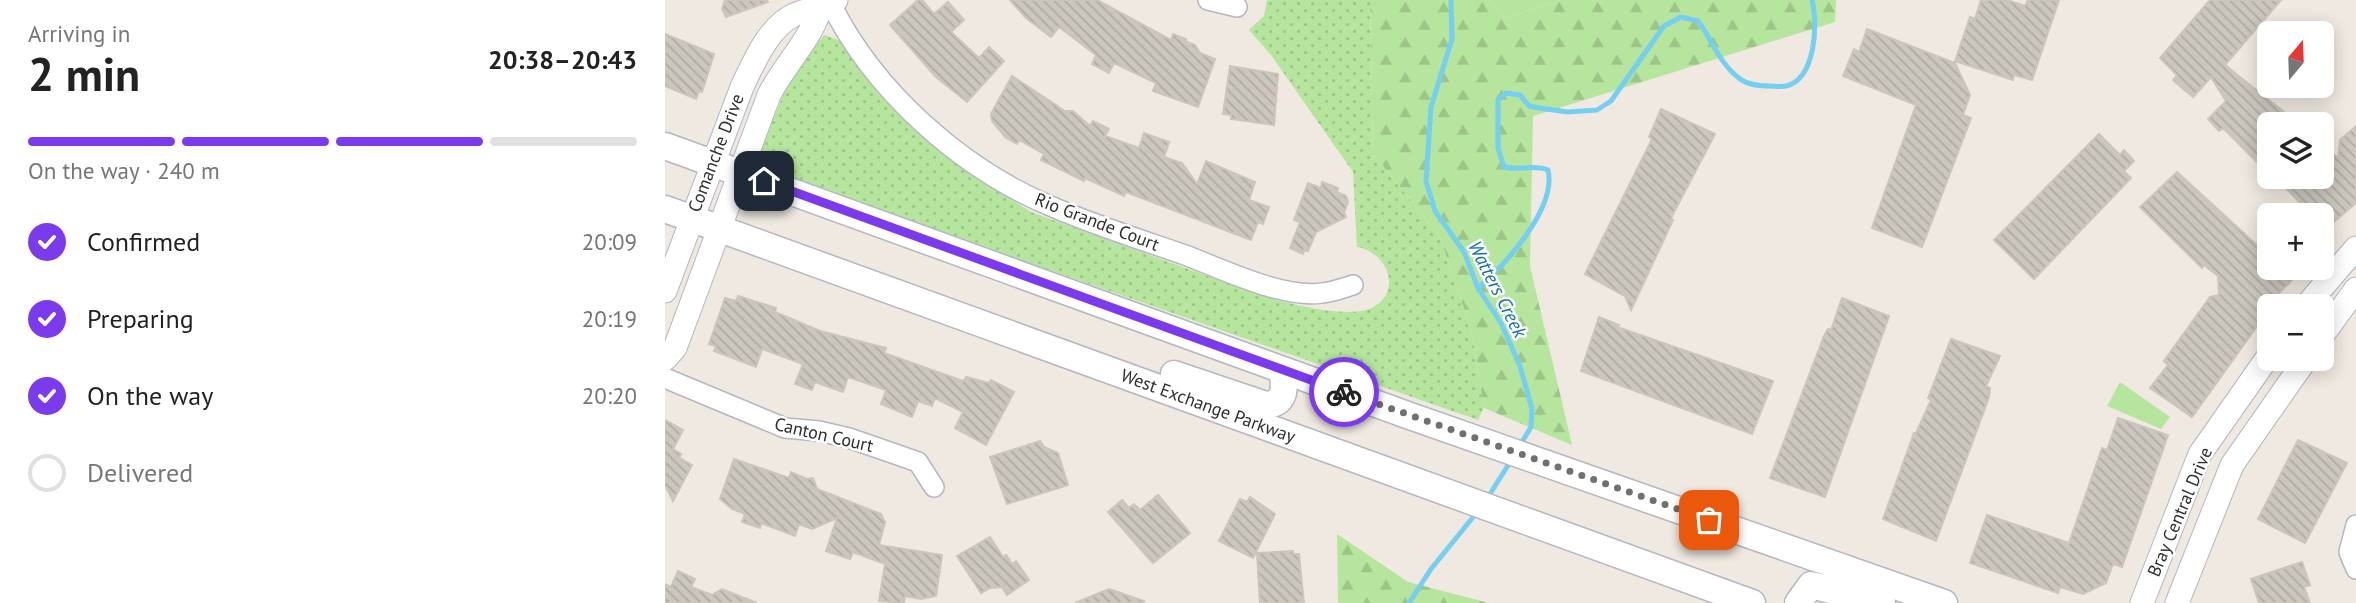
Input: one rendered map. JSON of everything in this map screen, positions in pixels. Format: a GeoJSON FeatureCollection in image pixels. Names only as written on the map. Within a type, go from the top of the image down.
{"type":"FeatureCollection","features":[{"type":"Feature","properties":{"kind":"main road"},"geometry":{"type":"LineString","coordinates":[[665,146],[1410,416],[1944,603]]}},
{"type":"Feature","properties":{"kind":"main road","name":"West Exchange Parkway"},"geometry":{"type":"LineString","coordinates":[[665,209],[1752,603]]}},
{"type":"Feature","properties":{"kind":"main road"},"geometry":{"type":"LineString","coordinates":[[1018,337],[1070,337],[1266,405],[1276,404],[1282,398],[1285,383],[1282,370]]}},
{"type":"Feature","properties":{"kind":"main road"},"geometry":{"type":"LineString","coordinates":[[1798,603],[1811,585],[1882,603]]}},
{"type":"Feature","properties":{"kind":"street"},"geometry":{"type":"LineString","coordinates":[[1208,0],[1237,7]]}},
{"type":"Feature","properties":{"kind":"street","name":"Comanche Drive"},"geometry":{"type":"LineString","coordinates":[[665,291],[741,87],[762,49],[780,26],[793,15],[829,3]]}},
{"type":"Feature","properties":{"kind":"street","name":"Comanche Drive"},"geometry":{"type":"LineString","coordinates":[[665,359],[675,348],[769,95],[829,3]]}},
{"type":"Feature","properties":{"kind":"street","name":"Rio Grande Court"},"geometry":{"type":"LineString","coordinates":[[829,3],[862,55],[908,108],[973,163],[1020,191],[1054,208],[1266,284],[1320,294],[1353,285]]}},
{"type":"Feature","properties":{"kind":"street"},"geometry":{"type":"LineString","coordinates":[[2316,294],[2356,248]]}},
{"type":"Feature","properties":{"kind":"street"},"geometry":{"type":"LineString","coordinates":[[2334,320],[2356,290]]}},
{"type":"Feature","properties":{"kind":"street","name":"Bray Central Drive"},"geometry":{"type":"LineString","coordinates":[[2142,603],[2200,454],[2258,371]]}},
{"type":"Feature","properties":{"kind":"street","name":"Bray Central Drive"},"geometry":{"type":"LineString","coordinates":[[2178,603],[2232,465],[2298,371]]}},
{"type":"Feature","properties":{"kind":"street","name":"Canton Court"},"geometry":{"type":"LineString","coordinates":[[665,378],[785,428],[819,431],[849,438],[918,462],[934,486]]}},
{"type":"Feature","properties":{"kind":"street"},"geometry":{"type":"LineString","coordinates":[[2353,561],[2356,525]]}},
{"type":"Feature","properties":{"kind":"green space"},"geometry":{"type":"Polygon","coordinates":[[[1267,0],[1370,0],[1373,153],[1440,237],[1471,329],[1484,408],[1478,420],[775,174],[765,166],[760,151],[792,74],[824,35],[841,41],[909,125],[960,166],[1031,212],[1260,295],[1327,310],[1366,310],[1378,304],[1385,296],[1389,277],[1378,258],[1357,247],[1353,172],[1271,55],[1249,30],[1264,16],[1267,0]]]}},
{"type":"Feature","properties":{"kind":"green space"},"geometry":{"type":"Polygon","coordinates":[[[1370,0],[1489,0],[1505,19],[1560,0],[1836,0],[1835,22],[1533,116],[1530,266],[1572,445],[1484,408],[1471,329],[1440,237],[1373,153],[1370,0]]]}},
{"type":"Feature","properties":{"kind":"green space"},"geometry":{"type":"Polygon","coordinates":[[[1489,0],[1560,0],[1505,19],[1489,0]]]}},
{"type":"Feature","properties":{"kind":"green space"},"geometry":{"type":"Polygon","coordinates":[[[2120,382],[2170,417],[2161,429],[2107,406],[2120,382]]]}},
{"type":"Feature","properties":{"kind":"green space"},"geometry":{"type":"Polygon","coordinates":[[[1337,534],[1408,582],[1489,603],[1338,603],[1337,534]]]}},
{"type":"Feature","properties":{"kind":"building"},"geometry":{"type":"Polygon","coordinates":[[[725,0],[768,2],[726,17],[722,9],[725,0]]]}},
{"type":"Feature","properties":{"kind":"building"},"geometry":{"type":"Polygon","coordinates":[[[918,0],[922,0],[934,14],[948,2],[964,20],[951,32],[979,58],[989,47],[1004,61],[967,102],[936,77],[890,25],[918,0]]]}},
{"type":"Feature","properties":{"kind":"building"},"geometry":{"type":"Polygon","coordinates":[[[1010,0],[1097,0],[1171,40],[1173,34],[1186,39],[1185,41],[1195,45],[1200,53],[1215,59],[1198,107],[1153,91],[1156,83],[1114,63],[1109,73],[1092,64],[1096,55],[1059,27],[1051,37],[1026,18],[1010,0]]]}},
{"type":"Feature","properties":{"kind":"building"},"geometry":{"type":"Polygon","coordinates":[[[1981,0],[2007,0],[2025,6],[2028,0],[2059,0],[2032,80],[2014,75],[2013,80],[1955,61],[1970,17],[1975,19],[1981,0]]]}},
{"type":"Feature","properties":{"kind":"building"},"geometry":{"type":"Polygon","coordinates":[[[2210,0],[2281,0],[2263,21],[2257,21],[2257,28],[2225,65],[2257,91],[2257,98],[2266,98],[2284,112],[2257,112],[2257,162],[2223,128],[2219,131],[2208,119],[2226,101],[2211,77],[2193,97],[2173,80],[2177,75],[2160,58],[2210,0]]]}},
{"type":"Feature","properties":{"kind":"building"},"geometry":{"type":"Polygon","coordinates":[[[1867,29],[1955,63],[1970,95],[1963,115],[1971,118],[1922,247],[1872,228],[1916,105],[1843,76],[1854,49],[1859,52],[1867,29]]]}},
{"type":"Feature","properties":{"kind":"building"},"geometry":{"type":"Polygon","coordinates":[[[665,34],[714,54],[702,92],[699,91],[696,99],[665,86],[665,34]]]}},
{"type":"Feature","properties":{"kind":"building"},"geometry":{"type":"Polygon","coordinates":[[[1230,66],[1278,74],[1274,125],[1231,119],[1231,115],[1223,114],[1230,66]]]}},
{"type":"Feature","properties":{"kind":"building"},"geometry":{"type":"Polygon","coordinates":[[[1012,76],[1065,111],[1073,111],[1090,126],[1093,121],[1109,129],[1105,136],[1139,148],[1144,133],[1169,142],[1164,157],[1182,163],[1197,184],[1206,161],[1255,182],[1249,200],[1269,207],[1263,224],[1258,222],[1251,240],[1126,192],[1124,196],[1085,178],[1084,181],[1041,160],[1044,154],[1019,140],[1017,144],[1005,137],[992,121],[991,114],[1012,76]]]}},
{"type":"Feature","properties":{"kind":"building"},"geometry":{"type":"Polygon","coordinates":[[[1661,109],[1715,134],[1671,218],[1673,220],[1631,310],[1625,296],[1585,274],[1652,139],[1649,137],[1661,109]]]}},
{"type":"Feature","properties":{"kind":"building"},"geometry":{"type":"Polygon","coordinates":[[[2356,126],[2356,203],[2334,222],[2334,203],[2300,203],[2287,189],[2334,189],[2334,154],[2338,158],[2340,140],[2356,126]]]}},
{"type":"Feature","properties":{"kind":"building"},"geometry":{"type":"Polygon","coordinates":[[[2099,134],[2120,155],[2124,150],[2134,161],[2124,171],[2131,178],[2034,279],[1994,240],[2099,134]]]}},
{"type":"Feature","properties":{"kind":"building"},"geometry":{"type":"Polygon","coordinates":[[[2177,172],[2257,245],[2257,280],[2292,280],[2278,294],[2257,294],[2257,326],[2192,417],[2150,388],[2168,365],[2164,361],[2210,297],[2219,295],[2218,276],[2204,265],[2202,268],[2140,207],[2177,172]]]}},
{"type":"Feature","properties":{"kind":"building"},"geometry":{"type":"Polygon","coordinates":[[[1322,182],[1338,188],[1337,192],[1346,196],[1346,217],[1316,232],[1308,251],[1304,250],[1303,254],[1290,248],[1300,222],[1294,220],[1308,183],[1321,188],[1322,182]]]}},
{"type":"Feature","properties":{"kind":"building"},"geometry":{"type":"Polygon","coordinates":[[[738,296],[776,308],[775,312],[820,331],[886,348],[884,353],[963,381],[966,377],[989,383],[991,380],[1014,392],[986,445],[955,428],[963,412],[935,398],[932,406],[918,401],[912,417],[881,404],[886,390],[848,377],[843,392],[815,382],[812,390],[795,384],[803,364],[762,349],[756,367],[714,351],[716,346],[709,344],[725,298],[736,301],[738,296]]]}},
{"type":"Feature","properties":{"kind":"building"},"geometry":{"type":"Polygon","coordinates":[[[1842,298],[1889,316],[1825,497],[1770,478],[1824,336],[1828,329],[1831,330],[1842,298]]]}},
{"type":"Feature","properties":{"kind":"building"},"geometry":{"type":"Polygon","coordinates":[[[1599,317],[1619,325],[1617,327],[1773,381],[1752,434],[1581,371],[1599,317]]]}},
{"type":"Feature","properties":{"kind":"building"},"geometry":{"type":"Polygon","coordinates":[[[1951,339],[2000,356],[1986,386],[1990,388],[1989,397],[1936,541],[1883,519],[1914,433],[1931,400],[1928,398],[1951,339]]]}},
{"type":"Feature","properties":{"kind":"building"},"geometry":{"type":"Polygon","coordinates":[[[2118,418],[2168,435],[2122,567],[2113,564],[2106,583],[2083,594],[2060,587],[2058,593],[1970,563],[1987,515],[2069,543],[2102,448],[2107,450],[2118,418]]]}},
{"type":"Feature","properties":{"kind":"building"},"geometry":{"type":"Polygon","coordinates":[[[665,420],[683,430],[673,449],[681,454],[679,458],[692,465],[673,501],[665,485],[665,420]]]}},
{"type":"Feature","properties":{"kind":"building"},"geometry":{"type":"Polygon","coordinates":[[[2298,440],[2347,463],[2305,543],[2258,519],[2298,440]]]}},
{"type":"Feature","properties":{"kind":"building"},"geometry":{"type":"Polygon","coordinates":[[[1040,441],[1044,447],[1058,453],[1068,485],[1007,504],[990,457],[1040,441]]]}},
{"type":"Feature","properties":{"kind":"building"},"geometry":{"type":"Polygon","coordinates":[[[734,459],[789,478],[791,472],[807,479],[813,478],[817,489],[881,514],[885,522],[879,545],[942,555],[936,596],[921,599],[905,596],[904,603],[879,601],[885,564],[853,552],[850,559],[826,551],[837,518],[812,529],[799,524],[795,536],[761,523],[760,528],[742,522],[745,514],[732,509],[720,499],[734,459]]]}},
{"type":"Feature","properties":{"kind":"building"},"geometry":{"type":"Polygon","coordinates":[[[1158,495],[1190,533],[1153,563],[1108,512],[1122,500],[1129,508],[1134,504],[1140,510],[1158,495]]]}},
{"type":"Feature","properties":{"kind":"building"},"geometry":{"type":"Polygon","coordinates":[[[1250,497],[1275,514],[1253,558],[1219,541],[1240,499],[1247,502],[1250,497]]]}},
{"type":"Feature","properties":{"kind":"building"},"geometry":{"type":"Polygon","coordinates":[[[990,537],[1003,557],[1006,555],[1012,564],[1016,561],[1029,580],[1007,595],[1002,587],[990,588],[981,593],[957,556],[990,537]]]}},
{"type":"Feature","properties":{"kind":"building"},"geometry":{"type":"Polygon","coordinates":[[[1293,551],[1293,554],[1299,554],[1304,603],[1260,603],[1257,553],[1293,551]]]}},
{"type":"Feature","properties":{"kind":"building"},"geometry":{"type":"Polygon","coordinates":[[[2302,562],[2310,585],[2304,587],[2310,603],[2259,603],[2251,579],[2302,562]]]}},
{"type":"Feature","properties":{"kind":"building"},"geometry":{"type":"Polygon","coordinates":[[[678,571],[695,579],[691,587],[712,595],[722,589],[757,603],[665,603],[665,584],[671,587],[678,571]]]}},
{"type":"Feature","properties":{"kind":"building"},"geometry":{"type":"Polygon","coordinates":[[[1109,589],[1144,601],[1075,603],[1109,589]]]}},
{"type":"Feature","properties":{"kind":"waterway","name":"Watters Creek"},"geometry":{"type":"LineString","coordinates":[[1451,0],[1452,39],[1431,107],[1426,181],[1435,211],[1464,252],[1478,288],[1501,323],[1520,366],[1532,409],[1531,427],[1519,447]]}},
{"type":"Feature","properties":{"kind":"waterway"},"geometry":{"type":"LineString","coordinates":[[1478,288],[1502,265],[1526,235],[1545,201],[1549,185],[1548,170],[1504,167],[1498,148],[1498,100],[1506,93],[1520,95],[1529,106],[1539,108],[1568,112],[1597,110],[1611,101],[1664,26],[1681,17],[1698,21],[1727,66],[1742,80],[1758,85],[1786,86],[1804,73],[1813,49],[1815,22],[1812,0]]}},
{"type":"Feature","properties":{"kind":"waterway","name":"Watters Creek"},"geometry":{"type":"LineString","coordinates":[[1488,497],[1512,459]]}},
{"type":"Feature","properties":{"kind":"waterway","name":"Watters Creek"},"geometry":{"type":"LineString","coordinates":[[1409,603],[1431,569],[1478,511]]}},
{"type":"Feature","properties":{"kind":"way so far"},"geometry":{"type":"LineString","coordinates":[[1344,392],[1709,520]]}},
{"type":"Feature","properties":{"kind":"route"},"geometry":{"type":"LineString","coordinates":[[764,181],[1344,392]]}}]}
